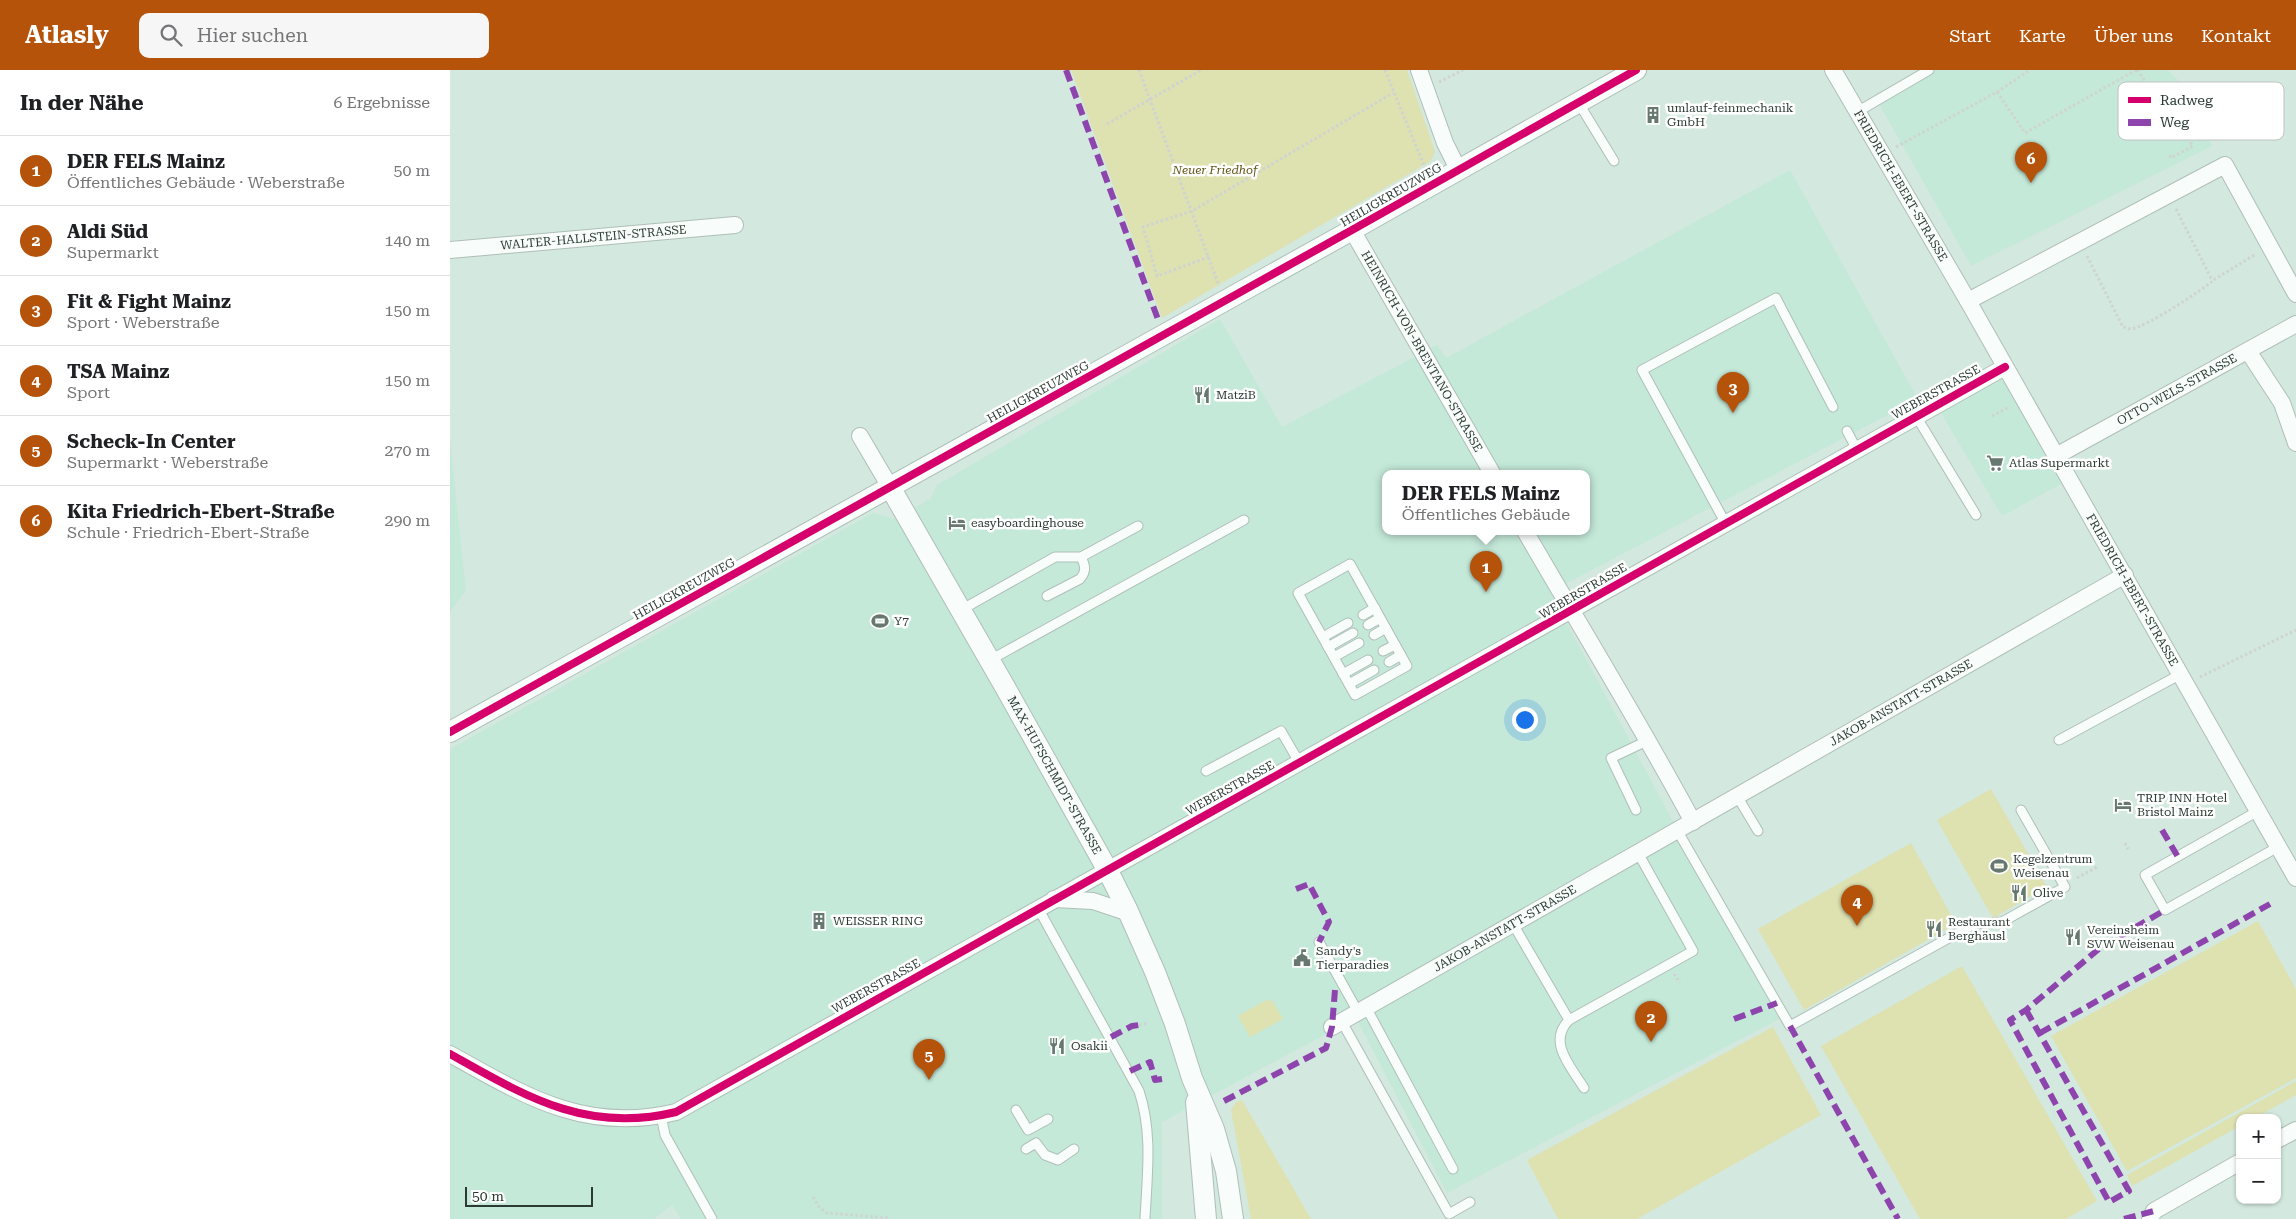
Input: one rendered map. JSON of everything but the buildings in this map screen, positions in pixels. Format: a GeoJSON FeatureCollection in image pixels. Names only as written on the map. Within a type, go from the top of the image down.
{"type":"FeatureCollection","features":[{"type":"Feature","properties":{"kind":"street"},"geometry":{"type":"LineString","coordinates":[[1419,70],[1445,142],[1458,169]]}},
{"type":"Feature","properties":{"kind":"street","name":"HEILIGKREUZWEG"},"geometry":{"type":"LineString","coordinates":[[450,732],[1636,70]]}},
{"type":"Feature","properties":{"kind":"street","name":"FRIEDRICH-EBERT-STRASSE"},"geometry":{"type":"LineString","coordinates":[[1833,70],[1968,301],[2296,878]]}},
{"type":"Feature","properties":{"kind":"street"},"geometry":{"type":"LineString","coordinates":[[1968,301],[2225,165],[2296,294]]}},
{"type":"Feature","properties":{"kind":"street","name":"WALTER-HALLSTEIN-STRASSE"},"geometry":{"type":"LineString","coordinates":[[450,250],[735,225]]}},
{"type":"Feature","properties":{"kind":"street","name":"HEINRICH-VON-BRENTANO-STRASSE"},"geometry":{"type":"LineString","coordinates":[[1352,230],[1490,470]]}},
{"type":"Feature","properties":{"kind":"street","name":"OTTO-WELS-STRASSE"},"geometry":{"type":"LineString","coordinates":[[2056,456],[2296,324]]}},
{"type":"Feature","properties":{"kind":"street"},"geometry":{"type":"LineString","coordinates":[[2248,351],[2282,403],[2296,443]]}},
{"type":"Feature","properties":{"kind":"street","name":"WEBERSTRASSE"},"geometry":{"type":"LineString","coordinates":[[450,1054],[516,1090],[559,1108],[594,1117],[619,1119],[661,1116],[676,1112],[2005,367]]}},
{"type":"Feature","properties":{"kind":"street"},"geometry":{"type":"LineString","coordinates":[[860,436],[890,487]]}},
{"type":"Feature","properties":{"kind":"street","name":"MAX-HUFSCHMIDT-STRASSE"},"geometry":{"type":"LineString","coordinates":[[890,487],[1107,869],[1129,913],[1173,1018],[1192,1078],[1221,1150],[1233,1219]]}},
{"type":"Feature","properties":{"kind":"street"},"geometry":{"type":"LineString","coordinates":[[1527,535],[1571,612],[1649,740],[1693,822]]}},
{"type":"Feature","properties":{"kind":"street","name":"JAKOB-ANSTATT-STRASSE"},"geometry":{"type":"LineString","coordinates":[[1337,1024],[2125,575]]}},
{"type":"Feature","properties":{"kind":"street"},"geometry":{"type":"LineString","coordinates":[[1054,899],[1093,902],[1129,913]]}},
{"type":"Feature","properties":{"kind":"street","name":"MAX-HUFSCHMIDT-STRASSE"},"geometry":{"type":"LineString","coordinates":[[1192,1078],[1200,1132],[1206,1219]]}},
{"type":"Feature","properties":{"kind":"street"},"geometry":{"type":"LineString","coordinates":[[2281,1138],[2296,1130]]}},
{"type":"Feature","properties":{"kind":"street"},"geometry":{"type":"LineString","coordinates":[[2150,1219],[2154,1211],[2236,1164]]}},
{"type":"Feature","properties":{"kind":"lane"},"geometry":{"type":"LineString","coordinates":[[1857,112],[1929,70]]}},
{"type":"Feature","properties":{"kind":"lane"},"geometry":{"type":"LineString","coordinates":[[1578,102],[1614,161]]}},
{"type":"Feature","properties":{"kind":"lane"},"geometry":{"type":"LineString","coordinates":[[1726,524],[1642,370],[1776,298],[1833,407]]}},
{"type":"Feature","properties":{"kind":"lane"},"geometry":{"type":"LineString","coordinates":[[1916,416],[1976,514]]}},
{"type":"Feature","properties":{"kind":"lane"},"geometry":{"type":"LineString","coordinates":[[1847,431],[1857,450]]}},
{"type":"Feature","properties":{"kind":"lane"},"geometry":{"type":"LineString","coordinates":[[989,660],[1244,520]]}},
{"type":"Feature","properties":{"kind":"lane"},"geometry":{"type":"LineString","coordinates":[[961,610],[1055,557],[1081,557],[1138,526]]}},
{"type":"Feature","properties":{"kind":"lane"},"geometry":{"type":"LineString","coordinates":[[1047,596],[1080,579],[1084,575],[1085,570],[1081,557]]}},
{"type":"Feature","properties":{"kind":"lane"},"geometry":{"type":"LineString","coordinates":[[1350,564],[1380,618],[1407,666],[1355,695],[1298,593],[1350,564]]}},
{"type":"Feature","properties":{"kind":"lane"},"geometry":{"type":"LineString","coordinates":[[1363,615],[1375,608]]}},
{"type":"Feature","properties":{"kind":"lane"},"geometry":{"type":"LineString","coordinates":[[1368,625],[1380,618]]}},
{"type":"Feature","properties":{"kind":"lane"},"geometry":{"type":"LineString","coordinates":[[1323,637],[1348,623]]}},
{"type":"Feature","properties":{"kind":"lane"},"geometry":{"type":"LineString","coordinates":[[1374,635],[1386,628]]}},
{"type":"Feature","properties":{"kind":"lane"},"geometry":{"type":"LineString","coordinates":[[1328,647],[1353,633]]}},
{"type":"Feature","properties":{"kind":"lane"},"geometry":{"type":"LineString","coordinates":[[1334,657],[1359,643]]}},
{"type":"Feature","properties":{"kind":"lane"},"geometry":{"type":"LineString","coordinates":[[1383,651],[1395,645]]}},
{"type":"Feature","properties":{"kind":"lane"},"geometry":{"type":"LineString","coordinates":[[1389,662],[1401,655]]}},
{"type":"Feature","properties":{"kind":"lane"},"geometry":{"type":"LineString","coordinates":[[1343,674],[1368,660]]}},
{"type":"Feature","properties":{"kind":"lane"},"geometry":{"type":"LineString","coordinates":[[1349,684],[1374,670]]}},
{"type":"Feature","properties":{"kind":"lane"},"geometry":{"type":"LineString","coordinates":[[2059,740],[2183,679]]}},
{"type":"Feature","properties":{"kind":"lane"},"geometry":{"type":"LineString","coordinates":[[1206,771],[1281,731],[1299,762]]}},
{"type":"Feature","properties":{"kind":"lane"},"geometry":{"type":"LineString","coordinates":[[1636,810],[1611,758],[1649,740]]}},
{"type":"Feature","properties":{"kind":"lane"},"geometry":{"type":"LineString","coordinates":[[1737,796],[1758,832]]}},
{"type":"Feature","properties":{"kind":"lane"},"geometry":{"type":"LineString","coordinates":[[1677,830],[1790,1026],[1974,924],[2002,922],[2064,887],[2021,810]]}},
{"type":"Feature","properties":{"kind":"lane"},"geometry":{"type":"LineString","coordinates":[[2258,812],[2145,875],[2165,910],[2278,847]]}},
{"type":"Feature","properties":{"kind":"lane"},"geometry":{"type":"LineString","coordinates":[[1584,1088],[1560,1047],[1558,1039],[1560,1031],[1569,1020],[1693,951],[1638,853]]}},
{"type":"Feature","properties":{"kind":"lane"},"geometry":{"type":"LineString","coordinates":[[1038,908],[1140,1091],[1147,1119],[1149,1141],[1145,1219]]}},
{"type":"Feature","properties":{"kind":"lane"},"geometry":{"type":"LineString","coordinates":[[1513,924],[1569,1020]]}},
{"type":"Feature","properties":{"kind":"lane"},"geometry":{"type":"LineString","coordinates":[[1319,942],[1362,1010],[1454,1169]]}},
{"type":"Feature","properties":{"kind":"lane"},"geometry":{"type":"LineString","coordinates":[[1337,1024],[1449,1214],[1470,1202]]}},
{"type":"Feature","properties":{"kind":"lane"},"geometry":{"type":"LineString","coordinates":[[1016,1110],[1028,1130],[1048,1119]]}},
{"type":"Feature","properties":{"kind":"lane"},"geometry":{"type":"LineString","coordinates":[[661,1116],[665,1135],[712,1219]]}},
{"type":"Feature","properties":{"kind":"lane"},"geometry":{"type":"LineString","coordinates":[[1026,1149],[1036,1142],[1045,1155],[1058,1160],[1074,1149]]}},
{"type":"Feature","properties":{"kind":"path"},"geometry":{"type":"LineString","coordinates":[[1140,70],[1220,289]]}},
{"type":"Feature","properties":{"kind":"path"},"geometry":{"type":"LineString","coordinates":[[1107,124],[1201,70]]}},
{"type":"Feature","properties":{"kind":"path"},"geometry":{"type":"LineString","coordinates":[[1385,70],[1425,169]]}},
{"type":"Feature","properties":{"kind":"path"},"geometry":{"type":"LineString","coordinates":[[1425,88],[1463,70]]}},
{"type":"Feature","properties":{"kind":"path"},"geometry":{"type":"LineString","coordinates":[[1882,155],[1997,92],[2030,70]]}},
{"type":"Feature","properties":{"kind":"path"},"geometry":{"type":"LineString","coordinates":[[1997,92],[2025,133],[2137,70],[2146,82]]}},
{"type":"Feature","properties":{"kind":"path"},"geometry":{"type":"LineString","coordinates":[[1209,257],[1157,276],[1143,227],[1192,211],[1393,93]]}},
{"type":"Feature","properties":{"kind":"path"},"geometry":{"type":"LineString","coordinates":[[2169,154],[2171,158],[2193,146],[2189,140]]}},
{"type":"Feature","properties":{"kind":"path"},"geometry":{"type":"LineString","coordinates":[[2169,195],[2211,278],[2215,278]]}},
{"type":"Feature","properties":{"kind":"path"},"geometry":{"type":"LineString","coordinates":[[2079,242],[2124,326],[2131,329],[2204,289],[2215,278],[2270,246]]}},
{"type":"Feature","properties":{"kind":"path"},"geometry":{"type":"LineString","coordinates":[[2183,679],[2296,630]]}},
{"type":"Feature","properties":{"kind":"path"},"geometry":{"type":"LineString","coordinates":[[2125,843],[2128,849]]}},
{"type":"Feature","properties":{"kind":"path"},"geometry":{"type":"LineString","coordinates":[[2077,878],[2096,867]]}},
{"type":"Feature","properties":{"kind":"path"},"geometry":{"type":"LineString","coordinates":[[1139,1025],[1149,1023]]}},
{"type":"Feature","properties":{"kind":"path"},"geometry":{"type":"LineString","coordinates":[[813,1197],[820,1208],[827,1213],[890,1218]]}},
{"type":"Feature","properties":{"kind":"shaded area"},"geometry":{"type":"Polygon","coordinates":[[[1919,70],[2168,70],[2180,82],[2118,82],[2118,140],[2209,140],[2212,146],[1971,266],[1874,95],[1919,70]]]}},
{"type":"Feature","properties":{"kind":"shaded area"},"geometry":{"type":"Polygon","coordinates":[[[1790,170],[1918,399],[1550,592],[1779,1019],[1447,1193],[1356,1018],[1162,1122],[1162,1219],[681,1219],[672,1205],[654,1219],[450,1219],[450,749],[873,513],[894,519],[930,499],[937,485],[1220,319],[1282,427],[1437,345],[1446,358],[1790,170]]]}},
{"type":"Feature","properties":{"kind":"shaded area"},"geometry":{"type":"Polygon","coordinates":[[[2003,378],[2063,483],[2002,516],[1941,413],[2003,378]]]}},
{"type":"Feature","properties":{"kind":"shaded area"},"geometry":{"type":"Polygon","coordinates":[[[450,441],[466,590],[450,612],[450,441]]]}},
{"type":"Feature","properties":{"kind":"green space","name":"Neuer Friedhof"},"geometry":{"type":"Polygon","coordinates":[[[1071,70],[1407,70],[1435,151],[1431,161],[1162,318],[1071,70]]]}},
{"type":"Feature","properties":{"kind":"green space","name":"Kegelzentrum Weisenau"},"geometry":{"type":"Polygon","coordinates":[[[1991,789],[2047,887],[1993,918],[1937,820],[1991,789]]]}},
{"type":"Feature","properties":{"kind":"green space"},"geometry":{"type":"Polygon","coordinates":[[[1911,843],[1956,924],[1804,1010],[1758,929],[1911,843]]]}},
{"type":"Feature","properties":{"kind":"green space"},"geometry":{"type":"Polygon","coordinates":[[[2258,921],[2296,989],[2296,1078],[2127,1171],[2051,1036],[2258,921]]]}},
{"type":"Feature","properties":{"kind":"green space"},"geometry":{"type":"Polygon","coordinates":[[[1962,966],[2097,1201],[2066,1219],[1920,1219],[1821,1046],[1962,966]]]}},
{"type":"Feature","properties":{"kind":"green space"},"geometry":{"type":"Polygon","coordinates":[[[1268,999],[1269,1002],[1272,1000],[1283,1019],[1250,1037],[1238,1016],[1268,999]]]}},
{"type":"Feature","properties":{"kind":"green space"},"geometry":{"type":"Polygon","coordinates":[[[1773,1027],[1821,1115],[1637,1219],[1558,1219],[1527,1160],[1773,1027]]]}},
{"type":"Feature","properties":{"kind":"green space"},"geometry":{"type":"Polygon","coordinates":[[[2296,1081],[2296,1095],[2262,1114],[2237,1114],[2296,1081]]]}},
{"type":"Feature","properties":{"kind":"green space"},"geometry":{"type":"Polygon","coordinates":[[[1242,1100],[1311,1219],[1251,1219],[1231,1110],[1236,1102],[1242,1100]]]}},
{"type":"Feature","properties":{"kind":"green space"},"geometry":{"type":"Polygon","coordinates":[[[2236,1114],[2236,1128],[2132,1186],[2127,1175],[2236,1114]]]}},
{"type":"Feature","properties":{"kind":"marked path"},"geometry":{"type":"LineString","coordinates":[[1066,70],[1159,322]]}},
{"type":"Feature","properties":{"kind":"marked path"},"geometry":{"type":"LineString","coordinates":[[2162,830],[2178,857]]}},
{"type":"Feature","properties":{"kind":"marked path"},"geometry":{"type":"LineString","coordinates":[[1296,889],[1309,884],[1329,922],[1319,942]]}},
{"type":"Feature","properties":{"kind":"marked path"},"geometry":{"type":"LineString","coordinates":[[2040,1033],[2270,904]]}},
{"type":"Feature","properties":{"kind":"marked path"},"geometry":{"type":"LineString","coordinates":[[2026,1010],[2129,1191],[2109,1202],[2010,1020],[2026,1010],[2100,948],[2165,910]]}},
{"type":"Feature","properties":{"kind":"marked path"},"geometry":{"type":"LineString","coordinates":[[1224,1101],[1326,1048],[1332,1027],[1335,990]]}},
{"type":"Feature","properties":{"kind":"marked path"},"geometry":{"type":"LineString","coordinates":[[1734,1019],[1777,1003]]}},
{"type":"Feature","properties":{"kind":"marked path"},"geometry":{"type":"LineString","coordinates":[[1111,1037],[1132,1026],[1139,1025]]}},
{"type":"Feature","properties":{"kind":"marked path"},"geometry":{"type":"LineString","coordinates":[[1790,1026],[1898,1219]]}},
{"type":"Feature","properties":{"kind":"marked path"},"geometry":{"type":"LineString","coordinates":[[1130,1071],[1150,1062],[1155,1080],[1162,1079]]}},
{"type":"Feature","properties":{"kind":"marked path"},"geometry":{"type":"LineString","coordinates":[[2124,1219],[2154,1211]]}},
{"type":"Feature","properties":{"kind":"cycle path"},"geometry":{"type":"LineString","coordinates":[[450,732],[1636,70]]}},
{"type":"Feature","properties":{"kind":"cycle path"},"geometry":{"type":"LineString","coordinates":[[450,1054],[504,1084],[557,1107],[613,1118],[644,1118],[676,1112],[2005,367]]}},
{"type":"Feature","properties":{"kind":"place","name":"umlauf-feinmechanik GmbH"},"geometry":{"type":"Point","coordinates":[1653,115]}},
{"type":"Feature","properties":{"kind":"place","name":"Kita Friedrich-Ebert-Straße"},"geometry":{"type":"Point","coordinates":[2031,183]}},
{"type":"Feature","properties":{"kind":"place","name":"MatziB"},"geometry":{"type":"Point","coordinates":[1202,395]}},
{"type":"Feature","properties":{"kind":"place","name":"Fit & Fight Mainz"},"geometry":{"type":"Point","coordinates":[1733,413]}},
{"type":"Feature","properties":{"kind":"place","name":"Atlas Supermarkt"},"geometry":{"type":"Point","coordinates":[1995,463]}},
{"type":"Feature","properties":{"kind":"place","name":"easyboardinghouse"},"geometry":{"type":"Point","coordinates":[957,523]}},
{"type":"Feature","properties":{"kind":"place","name":"DER FELS Mainz"},"geometry":{"type":"Point","coordinates":[1486,592]}},
{"type":"Feature","properties":{"kind":"place","name":"Y7"},"geometry":{"type":"Point","coordinates":[880,621]}},
{"type":"Feature","properties":{"kind":"place","name":"TRIP INN Hotel Bristol Mainz"},"geometry":{"type":"Point","coordinates":[2123,805]}},
{"type":"Feature","properties":{"kind":"place","name":"Kegelzentrum Weisenau"},"geometry":{"type":"Point","coordinates":[1999,866]}},
{"type":"Feature","properties":{"kind":"place","name":"Olive"},"geometry":{"type":"Point","coordinates":[2019,893]}},
{"type":"Feature","properties":{"kind":"place","name":"WEISSER RING"},"geometry":{"type":"Point","coordinates":[819,921]}},
{"type":"Feature","properties":{"kind":"place","name":"TSA Mainz"},"geometry":{"type":"Point","coordinates":[1857,926]}},
{"type":"Feature","properties":{"kind":"place","name":"Restaurant Berghäusl"},"geometry":{"type":"Point","coordinates":[1934,929]}},
{"type":"Feature","properties":{"kind":"place","name":"Vereinsheim SVW Weisenau"},"geometry":{"type":"Point","coordinates":[2073,937]}},
{"type":"Feature","properties":{"kind":"place","name":"Sandy's Tierparadies"},"geometry":{"type":"Point","coordinates":[1302,958]}},
{"type":"Feature","properties":{"kind":"place","name":"Aldi Süd"},"geometry":{"type":"Point","coordinates":[1651,1042]}},
{"type":"Feature","properties":{"kind":"place","name":"Osakii"},"geometry":{"type":"Point","coordinates":[1057,1046]}},
{"type":"Feature","properties":{"kind":"place","name":"Scheck-In Center"},"geometry":{"type":"Point","coordinates":[929,1080]}}]}
